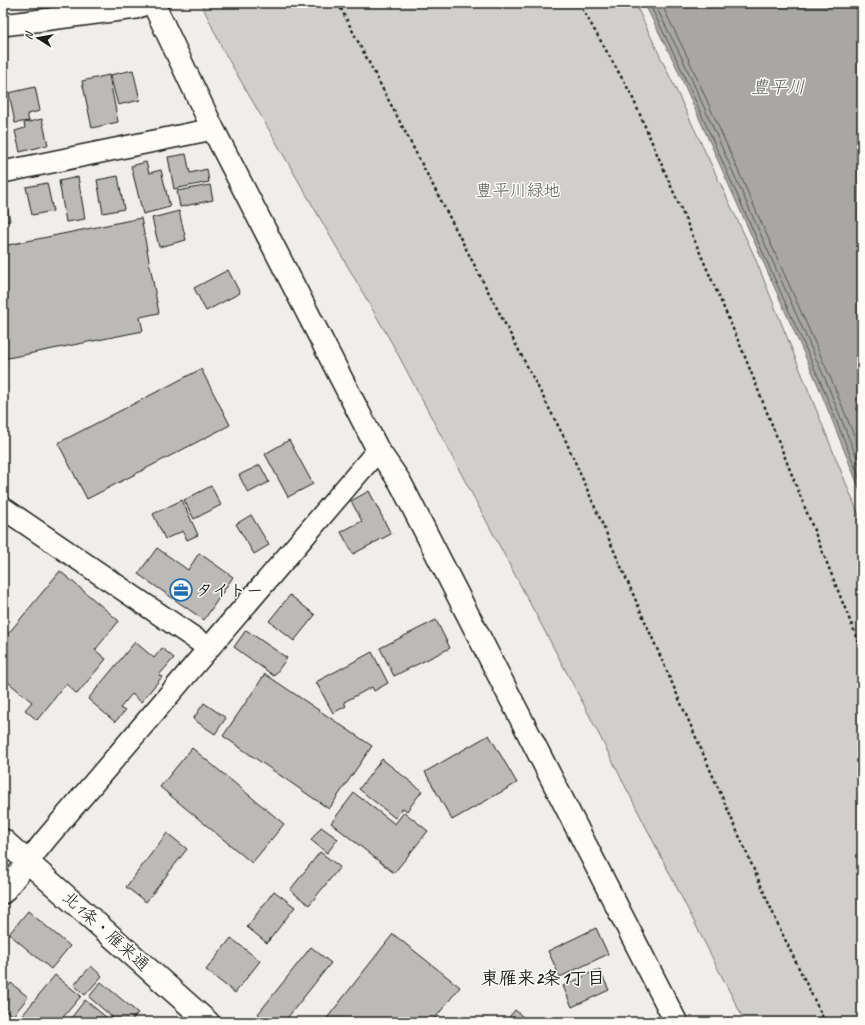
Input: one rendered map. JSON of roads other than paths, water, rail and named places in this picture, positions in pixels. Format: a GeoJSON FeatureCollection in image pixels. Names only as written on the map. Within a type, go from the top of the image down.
{"type":"FeatureCollection","features":[{"type":"Feature","properties":{"kind":"main road"},"geometry":{"type":"LineString","coordinates":[[153,3],[213,129],[378,450],[400,482],[676,1022]]}},
{"type":"Feature","properties":{"kind":"main road","name":"北1条・雁来通"},"geometry":{"type":"LineString","coordinates":[[3,840],[208,1022]]}},
{"type":"Feature","properties":{"kind":"street"},"geometry":{"type":"LineString","coordinates":[[3,25],[136,8],[147,3]]}},
{"type":"Feature","properties":{"kind":"street"},"geometry":{"type":"LineString","coordinates":[[3,172],[213,129]]}},
{"type":"Feature","properties":{"kind":"street"},"geometry":{"type":"LineString","coordinates":[[3,893],[28,861],[378,450]]}},
{"type":"Feature","properties":{"kind":"street"},"geometry":{"type":"LineString","coordinates":[[3,508],[209,648]]}},
{"type":"Feature","properties":{"kind":"water","name":"豊平川"},"geometry":{"type":"Polygon","coordinates":[[[644,3],[862,3],[862,495],[818,385],[675,64],[644,3]]]}},
{"type":"Feature","properties":{"kind":"place","name":"タイトー"},"geometry":{"type":"Point","coordinates":[181,590]}},
{"type":"Feature","properties":{"kind":"district","name":"東雁来2条1丁目"},"geometry":{"type":"Point","coordinates":[543,978]}},
{"type":"Feature","properties":{"kind":"park label","name":"豊平川緑地"},"geometry":{"type":"Point","coordinates":[518,190]}}]}
